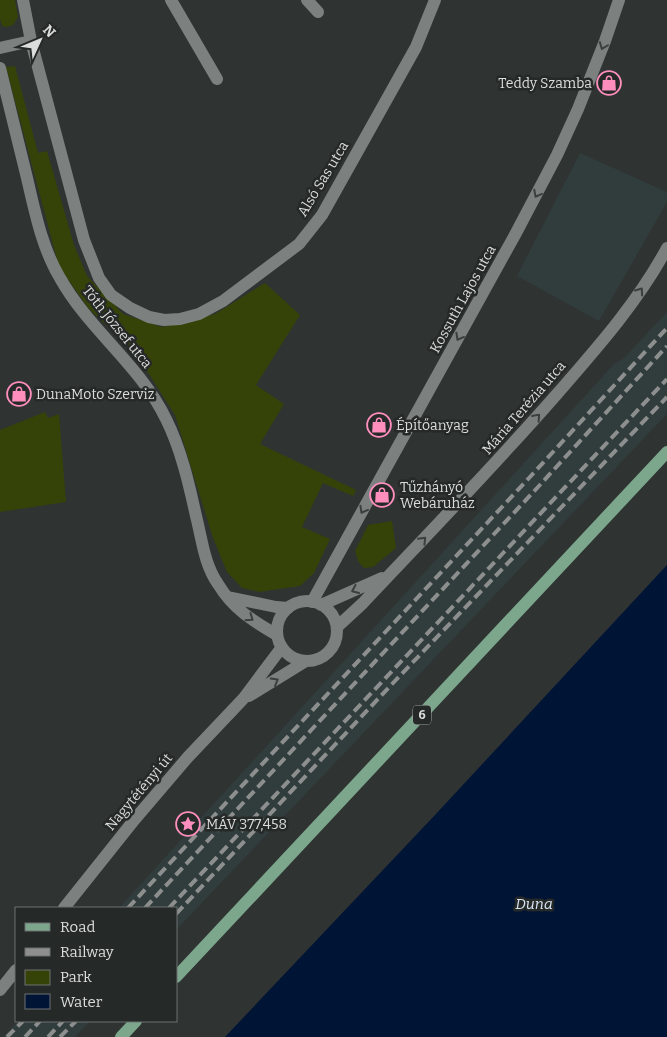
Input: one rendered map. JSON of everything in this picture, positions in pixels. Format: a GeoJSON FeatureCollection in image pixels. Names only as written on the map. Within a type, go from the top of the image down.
{"type":"FeatureCollection","features":[{"type":"Feature","properties":{"kind":"main road","name":"Tóth József utca"},"geometry":{"type":"LineString","coordinates":[[23,0],[31,41],[84,240],[99,278],[111,295],[130,308],[149,317]]}},
{"type":"Feature","properties":{"kind":"main road"},"geometry":{"type":"LineString","coordinates":[[171,0],[217,78]]}},
{"type":"Feature","properties":{"kind":"main road"},"geometry":{"type":"LineString","coordinates":[[307,0],[318,12]]}},
{"type":"Feature","properties":{"kind":"main road","name":"Alsó Sas utca"},"geometry":{"type":"LineString","coordinates":[[149,317],[164,320],[180,319],[199,314],[223,302],[299,244],[322,215],[416,47],[435,0]]}},
{"type":"Feature","properties":{"kind":"main road","name":"Kossuth Lajos utca"},"geometry":{"type":"LineString","coordinates":[[316,603],[557,155],[595,67],[619,0]]}},
{"type":"Feature","properties":{"kind":"main road"},"geometry":{"type":"LineString","coordinates":[[0,48],[31,41]]}},
{"type":"Feature","properties":{"kind":"main road","name":"Tóth József utca"},"geometry":{"type":"LineString","coordinates":[[0,68],[36,215],[50,257],[60,278],[76,302],[154,396],[167,420],[190,488],[206,561],[218,586],[250,619],[277,635]]}},
{"type":"Feature","properties":{"kind":"main road","name":"Mária Terézia utca"},"geometry":{"type":"LineString","coordinates":[[337,627],[363,604],[505,453],[594,352],[640,292],[667,248]]}},
{"type":"Feature","properties":{"kind":"main road","name":"6"},"geometry":{"type":"LineString","coordinates":[[178,975],[667,452]]}},
{"type":"Feature","properties":{"kind":"main road","name":"Mária Terézia utca"},"geometry":{"type":"LineString","coordinates":[[316,603],[389,575]]}},
{"type":"Feature","properties":{"kind":"main road"},"geometry":{"type":"LineString","coordinates":[[228,597],[288,608],[303,602],[316,603],[331,613],[337,627],[337,636],[329,652],[315,660],[306,661],[296,659],[288,654],[282,647],[277,635],[282,615],[288,608]]}},
{"type":"Feature","properties":{"kind":"main road","name":"Nagytétényi út"},"geometry":{"type":"LineString","coordinates":[[65,907],[188,757],[243,699],[282,647]]}},
{"type":"Feature","properties":{"kind":"main road","name":"Nagytétényi út"},"geometry":{"type":"LineString","coordinates":[[243,699],[306,661]]}},
{"type":"Feature","properties":{"kind":"main road"},"geometry":{"type":"LineString","coordinates":[[0,990],[15,971]]}},
{"type":"Feature","properties":{"kind":"main road"},"geometry":{"type":"LineString","coordinates":[[121,1037],[135,1022]]}},
{"type":"Feature","properties":{"kind":"shaded area"},"geometry":{"type":"Polygon","coordinates":[[[580,153],[667,192],[667,202],[599,321],[517,276],[580,153]]]}},
{"type":"Feature","properties":{"kind":"shaded area"},"geometry":{"type":"Polygon","coordinates":[[[667,312],[667,414],[178,928],[178,907],[120,907],[614,364],[624,358],[667,312]]]}},
{"type":"Feature","properties":{"kind":"shaded area"},"geometry":{"type":"Polygon","coordinates":[[[17,1022],[89,1022],[75,1037],[3,1037],[17,1022]]]}},
{"type":"Feature","properties":{"kind":"green space"},"geometry":{"type":"Polygon","coordinates":[[[0,0],[15,0],[18,17],[13,25],[2,26],[0,0]]]}},
{"type":"Feature","properties":{"kind":"green space"},"geometry":{"type":"Polygon","coordinates":[[[15,66],[38,153],[47,151],[74,245],[87,276],[123,314],[162,327],[215,314],[265,283],[300,315],[256,385],[284,404],[260,444],[356,490],[353,496],[323,483],[302,527],[330,539],[314,573],[300,586],[259,592],[242,588],[227,572],[213,538],[175,415],[135,352],[89,309],[59,267],[6,67],[15,66]]]}},
{"type":"Feature","properties":{"kind":"green space"},"geometry":{"type":"Polygon","coordinates":[[[45,412],[48,418],[59,414],[66,502],[0,512],[0,430],[45,412]]]}},
{"type":"Feature","properties":{"kind":"green space"},"geometry":{"type":"Polygon","coordinates":[[[392,521],[396,548],[373,567],[364,568],[358,561],[355,551],[368,525],[392,521]]]}},
{"type":"Feature","properties":{"kind":"water","name":"Duna"},"geometry":{"type":"Polygon","coordinates":[[[667,565],[667,1037],[225,1037],[435,815],[667,565]]]}},
{"type":"Feature","properties":{"kind":"railway"},"geometry":{"type":"LineString","coordinates":[[129,907],[667,328]]}},
{"type":"Feature","properties":{"kind":"railway"},"geometry":{"type":"LineString","coordinates":[[146,907],[667,346]]}},
{"type":"Feature","properties":{"kind":"railway"},"geometry":{"type":"LineString","coordinates":[[170,907],[667,379]]}},
{"type":"Feature","properties":{"kind":"railway"},"geometry":{"type":"LineString","coordinates":[[178,912],[393,683],[667,397]]}},
{"type":"Feature","properties":{"kind":"railway"},"geometry":{"type":"LineString","coordinates":[[7,1037],[22,1022]]}},
{"type":"Feature","properties":{"kind":"railway"},"geometry":{"type":"LineString","coordinates":[[25,1037],[39,1022]]}},
{"type":"Feature","properties":{"kind":"railway"},"geometry":{"type":"LineString","coordinates":[[48,1037],[62,1022]]}},
{"type":"Feature","properties":{"kind":"railway"},"geometry":{"type":"LineString","coordinates":[[60,1037],[75,1022]]}},
{"type":"Feature","properties":{"kind":"place","name":"Teddy Szamba"},"geometry":{"type":"Point","coordinates":[609,83]}},
{"type":"Feature","properties":{"kind":"place","name":"DunaMoto Szerviz"},"geometry":{"type":"Point","coordinates":[19,394]}},
{"type":"Feature","properties":{"kind":"place","name":"Építőanyag"},"geometry":{"type":"Point","coordinates":[379,425]}},
{"type":"Feature","properties":{"kind":"place","name":"Tűzhányó Webáruház"},"geometry":{"type":"Point","coordinates":[382,495]}},
{"type":"Feature","properties":{"kind":"place","name":"MÁV 377,458"},"geometry":{"type":"Point","coordinates":[188,824]}}]}
